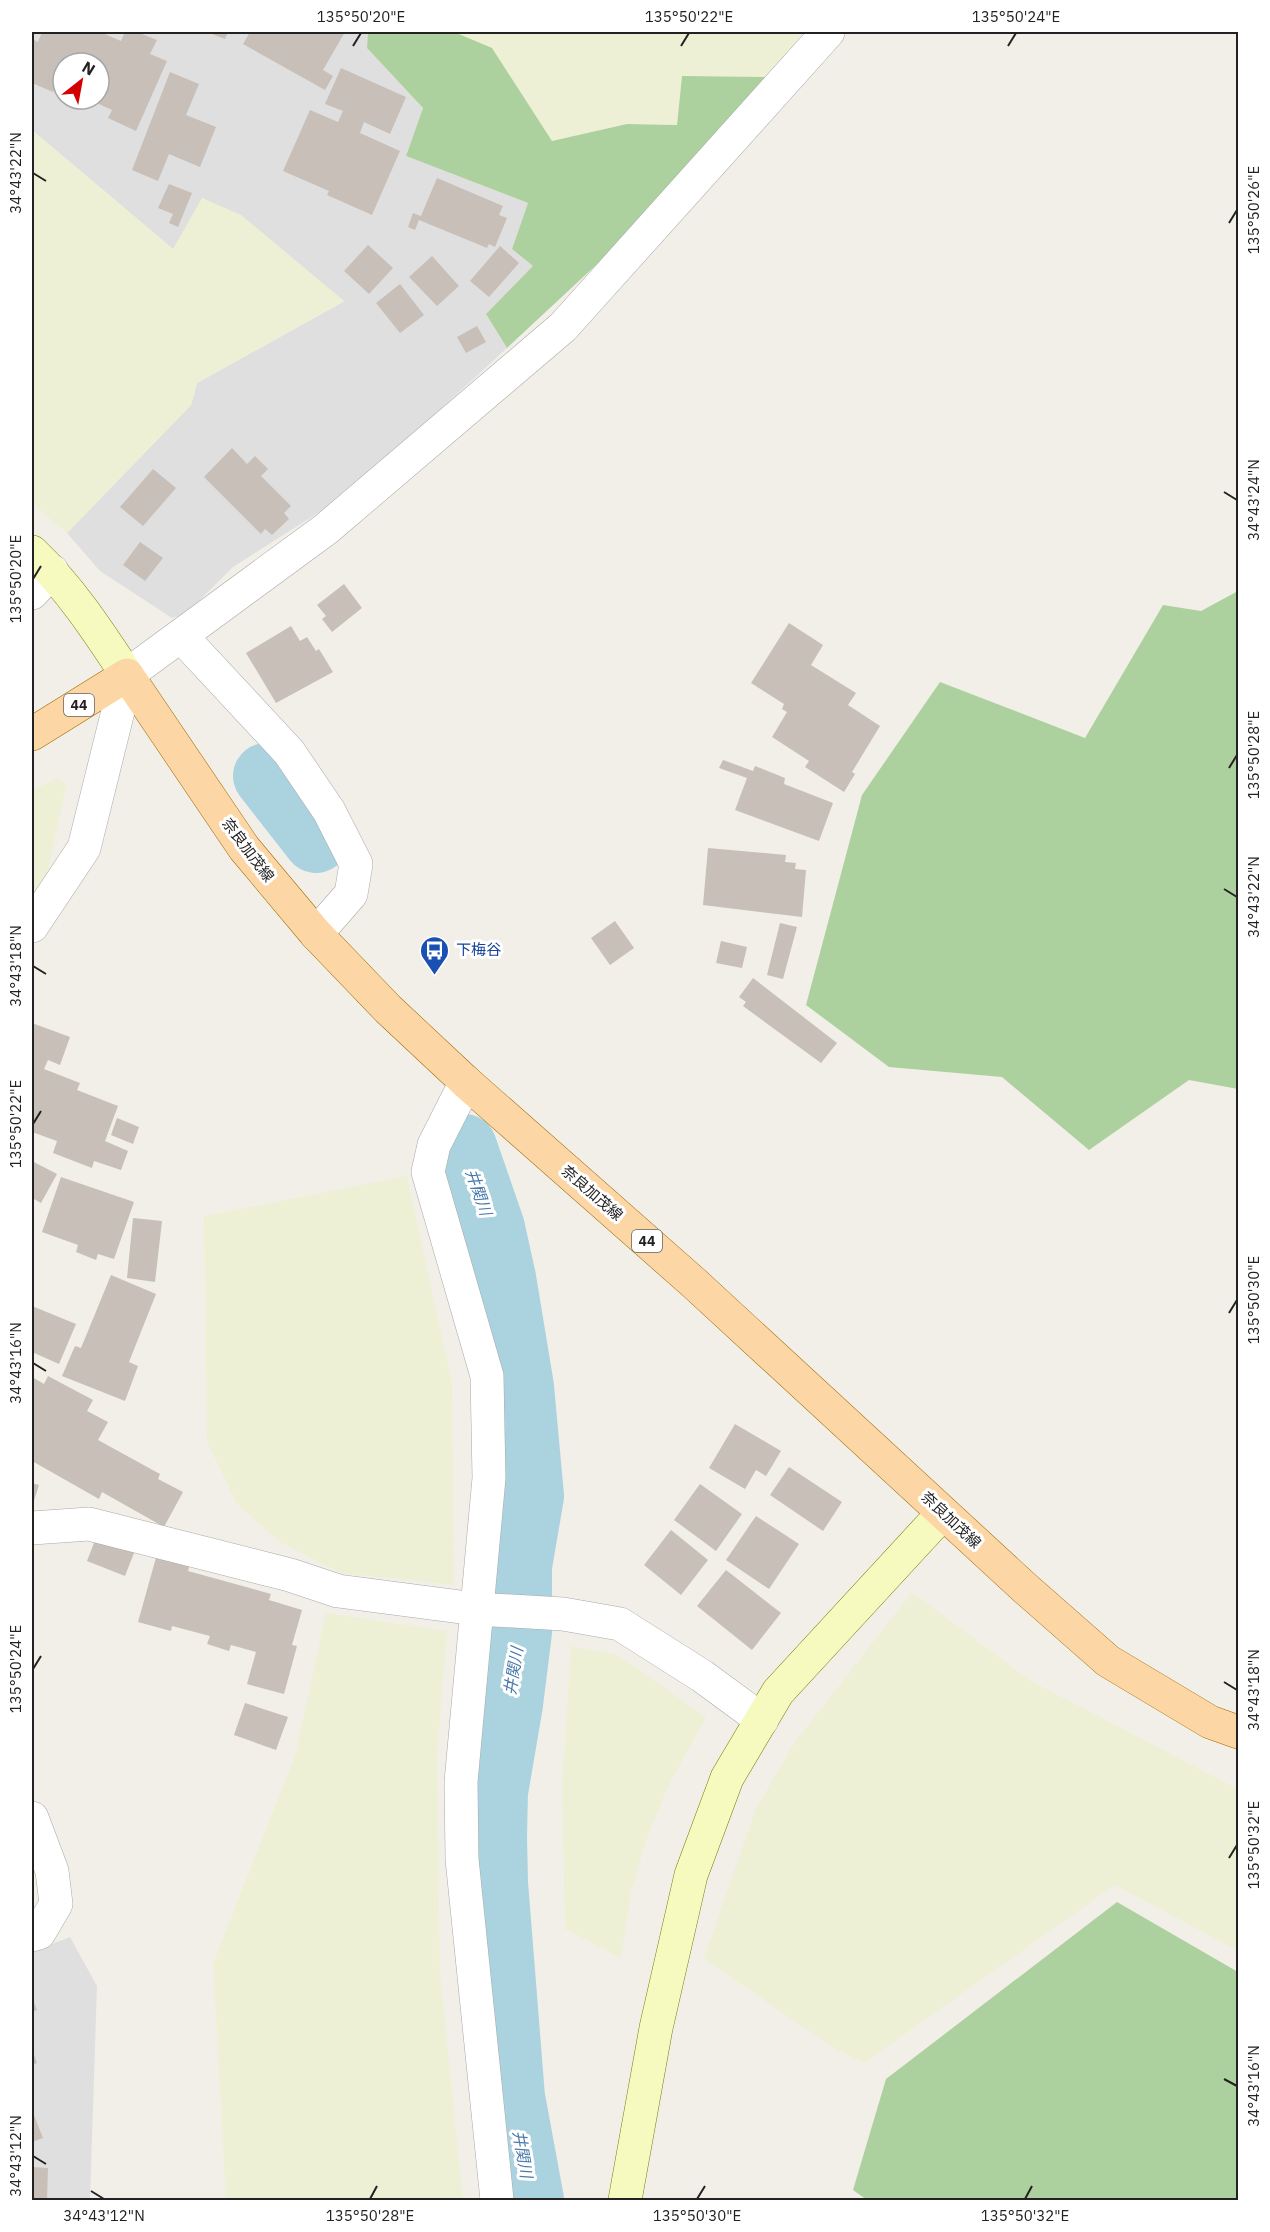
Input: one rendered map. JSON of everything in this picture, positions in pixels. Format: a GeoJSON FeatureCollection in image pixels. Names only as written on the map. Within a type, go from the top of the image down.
{"type":"FeatureCollection","features":[{"type":"Feature","properties":{"kind":"main road","name":"44"},"geometry":{"type":"LineString","coordinates":[[32,734],[127,675]]}},
{"type":"Feature","properties":{"kind":"main road","name":"奈良加茂線"},"geometry":{"type":"LineString","coordinates":[[127,675],[244,848],[316,934],[388,1009],[466,1082],[694,1282],[943,1513],[1108,1661],[1210,1722],[1239,1732]]}},
{"type":"Feature","properties":{"kind":"street"},"geometry":{"type":"LineString","coordinates":[[32,926],[84,848],[127,675],[326,529],[563,327],[828,32]]}},
{"type":"Feature","properties":{"kind":"street"},"geometry":{"type":"LineString","coordinates":[[38,572],[91,620],[127,675]]}},
{"type":"Feature","properties":{"kind":"street"},"geometry":{"type":"LineString","coordinates":[[181,636],[289,752],[329,811],[356,864],[351,894],[316,934]]}},
{"type":"Feature","properties":{"kind":"street"},"geometry":{"type":"LineString","coordinates":[[466,1082],[434,1145],[428,1172],[487,1376],[489,1478],[485,1610],[461,1782],[462,1859],[497,2200]]}},
{"type":"Feature","properties":{"kind":"street"},"geometry":{"type":"LineString","coordinates":[[625,2200],[656,2028],[691,1875],[727,1778],[778,1692],[943,1513]]}},
{"type":"Feature","properties":{"kind":"street"},"geometry":{"type":"LineString","coordinates":[[32,1528],[89,1524],[290,1575],[338,1591],[620,1624],[702,1676],[762,1720]]}},
{"type":"Feature","properties":{"kind":"street"},"geometry":{"type":"LineString","coordinates":[[32,1818],[52,1871],[56,1904],[39,1933],[32,1935]]}},
{"type":"Feature","properties":{"kind":"shaded area"},"geometry":{"type":"Polygon","coordinates":[[[32,32],[368,32],[367,48],[423,108],[406,156],[528,203],[512,249],[534,266],[486,314],[507,348],[335,502],[233,567],[186,614],[172,618],[100,571],[67,533],[191,405],[197,383],[343,302],[203,198],[174,250],[32,130],[32,32]]]}},
{"type":"Feature","properties":{"kind":"shaded area"},"geometry":{"type":"Polygon","coordinates":[[[70,1937],[97,1986],[90,2200],[32,2200],[32,1952],[70,1937]]]}},
{"type":"Feature","properties":{"kind":"green space"},"geometry":{"type":"Polygon","coordinates":[[[368,32],[454,32],[492,48],[552,141],[627,124],[677,125],[682,76],[766,77],[654,211],[507,348],[486,314],[533,266],[512,249],[528,203],[406,156],[423,108],[367,48],[368,32]]]}},
{"type":"Feature","properties":{"kind":"green space"},"geometry":{"type":"Polygon","coordinates":[[[454,32],[804,32],[766,77],[682,76],[677,125],[627,124],[552,141],[492,48],[454,32]]]}},
{"type":"Feature","properties":{"kind":"green space"},"geometry":{"type":"Polygon","coordinates":[[[32,130],[173,249],[202,198],[241,215],[344,301],[197,383],[191,405],[67,533],[32,504],[32,130]]]}},
{"type":"Feature","properties":{"kind":"green space"},"geometry":{"type":"Polygon","coordinates":[[[1238,591],[1238,1089],[1189,1080],[1089,1150],[1002,1077],[889,1067],[806,1005],[862,795],[940,682],[1085,738],[1163,605],[1201,611],[1238,591]]]}},
{"type":"Feature","properties":{"kind":"green space"},"geometry":{"type":"Polygon","coordinates":[[[56,779],[67,783],[47,874],[32,899],[32,790],[56,779]]]}},
{"type":"Feature","properties":{"kind":"green space"},"geometry":{"type":"Polygon","coordinates":[[[407,1176],[452,1383],[454,1585],[341,1573],[280,1542],[237,1504],[207,1442],[204,1216],[407,1176]]]}},
{"type":"Feature","properties":{"kind":"green space"},"geometry":{"type":"Polygon","coordinates":[[[912,1592],[1031,1681],[1238,1789],[1238,1951],[1115,1885],[864,2063],[834,2048],[704,1959],[755,1810],[795,1742],[912,1592]]]}},
{"type":"Feature","properties":{"kind":"green space"},"geometry":{"type":"Polygon","coordinates":[[[326,1613],[447,1631],[437,1757],[440,1971],[463,2200],[226,2200],[213,1963],[295,1756],[326,1613]]]}},
{"type":"Feature","properties":{"kind":"green space"},"geometry":{"type":"Polygon","coordinates":[[[571,1646],[618,1655],[706,1717],[668,1787],[647,1838],[631,1893],[621,1958],[565,1929],[562,1787],[571,1646]]]}},
{"type":"Feature","properties":{"kind":"green space"},"geometry":{"type":"Polygon","coordinates":[[[1117,1902],[1238,1972],[1238,2200],[867,2200],[853,2190],[886,2079],[1117,1902]]]}},
{"type":"Feature","properties":{"kind":"building"},"geometry":{"type":"Polygon","coordinates":[[[42,32],[80,34],[100,32],[121,41],[125,32],[137,32],[157,40],[150,54],[167,61],[136,131],[108,118],[112,110],[111,51],[51,51],[51,91],[32,83],[32,47],[34,40],[38,42],[42,32]]]}},
{"type":"Feature","properties":{"kind":"building"},"geometry":{"type":"Polygon","coordinates":[[[207,32],[228,32],[225,39],[207,32]]]}},
{"type":"Feature","properties":{"kind":"building"},"geometry":{"type":"Polygon","coordinates":[[[250,32],[345,32],[323,70],[333,76],[325,90],[243,44],[250,32]]]}},
{"type":"Feature","properties":{"kind":"building"},"geometry":{"type":"Polygon","coordinates":[[[341,68],[406,97],[390,134],[364,122],[360,133],[400,151],[372,215],[327,195],[329,191],[283,171],[310,110],[338,122],[343,111],[325,104],[341,68]]]}},
{"type":"Feature","properties":{"kind":"building"},"geometry":{"type":"Polygon","coordinates":[[[170,72],[199,84],[186,115],[216,127],[200,167],[169,154],[158,181],[132,170],[170,72]]]}},
{"type":"Feature","properties":{"kind":"building"},"geometry":{"type":"Polygon","coordinates":[[[437,178],[503,206],[499,215],[507,218],[495,247],[489,244],[487,248],[419,220],[415,230],[408,227],[413,213],[421,216],[437,178]]]}},
{"type":"Feature","properties":{"kind":"building"},"geometry":{"type":"Polygon","coordinates":[[[169,184],[192,193],[178,227],[169,223],[173,214],[158,208],[169,184]]]}},
{"type":"Feature","properties":{"kind":"building"},"geometry":{"type":"Polygon","coordinates":[[[368,245],[393,268],[369,294],[344,271],[368,245]]]}},
{"type":"Feature","properties":{"kind":"building"},"geometry":{"type":"Polygon","coordinates":[[[500,246],[519,263],[489,297],[470,281],[500,246]]]}},
{"type":"Feature","properties":{"kind":"building"},"geometry":{"type":"Polygon","coordinates":[[[432,256],[459,286],[437,306],[409,277],[432,256]]]}},
{"type":"Feature","properties":{"kind":"building"},"geometry":{"type":"Polygon","coordinates":[[[400,284],[424,315],[400,333],[376,303],[400,284]]]}},
{"type":"Feature","properties":{"kind":"building"},"geometry":{"type":"Polygon","coordinates":[[[477,326],[486,342],[466,353],[457,337],[477,326]]]}},
{"type":"Feature","properties":{"kind":"building"},"geometry":{"type":"Polygon","coordinates":[[[232,448],[247,464],[255,456],[268,469],[261,476],[291,506],[284,513],[289,519],[272,535],[265,529],[261,534],[204,477],[232,448]]]}},
{"type":"Feature","properties":{"kind":"building"},"geometry":{"type":"Polygon","coordinates":[[[153,469],[176,488],[143,526],[120,507],[153,469]]]}},
{"type":"Feature","properties":{"kind":"building"},"geometry":{"type":"Polygon","coordinates":[[[140,542],[163,558],[145,581],[123,565],[140,542]]]}},
{"type":"Feature","properties":{"kind":"building"},"geometry":{"type":"Polygon","coordinates":[[[344,584],[362,608],[332,632],[322,619],[326,616],[317,605],[344,584]]]}},
{"type":"Feature","properties":{"kind":"building"},"geometry":{"type":"Polygon","coordinates":[[[789,623],[823,645],[811,665],[856,693],[848,705],[880,726],[852,772],[855,774],[844,792],[805,767],[809,761],[772,737],[787,712],[782,709],[784,704],[751,683],[789,623]]]}},
{"type":"Feature","properties":{"kind":"building"},"geometry":{"type":"Polygon","coordinates":[[[291,626],[300,641],[307,637],[316,651],[319,649],[333,672],[276,703],[246,653],[291,626]]]}},
{"type":"Feature","properties":{"kind":"building"},"geometry":{"type":"Polygon","coordinates":[[[723,760],[753,771],[755,766],[785,778],[784,784],[833,803],[819,841],[735,810],[747,778],[719,768],[723,760]]]}},
{"type":"Feature","properties":{"kind":"building"},"geometry":{"type":"Polygon","coordinates":[[[708,848],[786,855],[785,862],[796,863],[795,869],[806,870],[802,917],[703,905],[708,848]]]}},
{"type":"Feature","properties":{"kind":"building"},"geometry":{"type":"Polygon","coordinates":[[[615,921],[634,948],[610,965],[591,938],[615,921]]]}},
{"type":"Feature","properties":{"kind":"building"},"geometry":{"type":"Polygon","coordinates":[[[780,923],[797,927],[783,979],[767,975],[780,923]]]}},
{"type":"Feature","properties":{"kind":"building"},"geometry":{"type":"Polygon","coordinates":[[[721,941],[747,947],[742,968],[716,963],[721,941]]]}},
{"type":"Feature","properties":{"kind":"building"},"geometry":{"type":"Polygon","coordinates":[[[753,978],[837,1043],[821,1063],[743,1006],[746,1002],[739,997],[753,978]]]}},
{"type":"Feature","properties":{"kind":"building"},"geometry":{"type":"Polygon","coordinates":[[[32,1023],[70,1037],[60,1065],[48,1060],[44,1069],[80,1083],[77,1090],[118,1106],[105,1141],[128,1151],[121,1170],[94,1161],[92,1168],[53,1153],[57,1141],[32,1132],[32,1023]]]}},
{"type":"Feature","properties":{"kind":"building"},"geometry":{"type":"Polygon","coordinates":[[[117,1118],[139,1127],[133,1144],[111,1135],[117,1118]]]}},
{"type":"Feature","properties":{"kind":"building"},"geometry":{"type":"Polygon","coordinates":[[[32,1161],[57,1174],[41,1203],[32,1198],[32,1161]]]}},
{"type":"Feature","properties":{"kind":"building"},"geometry":{"type":"Polygon","coordinates":[[[61,1177],[134,1202],[114,1259],[98,1254],[96,1260],[76,1252],[78,1245],[42,1232],[61,1177]]]}},
{"type":"Feature","properties":{"kind":"building"},"geometry":{"type":"Polygon","coordinates":[[[133,1218],[162,1221],[155,1282],[127,1278],[133,1218]]]}},
{"type":"Feature","properties":{"kind":"building"},"geometry":{"type":"Polygon","coordinates":[[[111,1275],[156,1294],[129,1362],[138,1366],[125,1401],[62,1376],[75,1346],[81,1348],[111,1275]]]}},
{"type":"Feature","properties":{"kind":"building"},"geometry":{"type":"Polygon","coordinates":[[[32,1306],[76,1324],[59,1364],[32,1352],[32,1306]]]}},
{"type":"Feature","properties":{"kind":"building"},"geometry":{"type":"Polygon","coordinates":[[[48,1376],[93,1400],[87,1411],[108,1422],[98,1440],[160,1474],[158,1479],[183,1492],[164,1527],[102,1492],[99,1499],[32,1461],[32,1377],[44,1384],[48,1376]]]}},
{"type":"Feature","properties":{"kind":"building"},"geometry":{"type":"Polygon","coordinates":[[[735,1424],[781,1451],[766,1476],[756,1470],[745,1489],[709,1468],[735,1424]]]}},
{"type":"Feature","properties":{"kind":"building"},"geometry":{"type":"Polygon","coordinates":[[[789,1467],[842,1502],[823,1531],[770,1495],[789,1467]]]}},
{"type":"Feature","properties":{"kind":"building"},"geometry":{"type":"Polygon","coordinates":[[[32,1483],[39,1485],[32,1507],[32,1483]]]}},
{"type":"Feature","properties":{"kind":"building"},"geometry":{"type":"Polygon","coordinates":[[[700,1484],[742,1514],[716,1551],[674,1520],[700,1484]]]}},
{"type":"Feature","properties":{"kind":"building"},"geometry":{"type":"Polygon","coordinates":[[[756,1516],[799,1544],[769,1589],[726,1560],[756,1516]]]}},
{"type":"Feature","properties":{"kind":"building"},"geometry":{"type":"Polygon","coordinates":[[[671,1530],[708,1560],[681,1595],[644,1565],[671,1530]]]}},
{"type":"Feature","properties":{"kind":"building"},"geometry":{"type":"Polygon","coordinates":[[[96,1538],[134,1553],[125,1576],[87,1561],[96,1538]]]}},
{"type":"Feature","properties":{"kind":"building"},"geometry":{"type":"Polygon","coordinates":[[[157,1554],[190,1564],[188,1571],[271,1594],[269,1600],[302,1610],[292,1645],[297,1646],[284,1694],[247,1684],[256,1652],[231,1645],[229,1651],[207,1644],[210,1636],[172,1626],[171,1631],[138,1622],[157,1554]]]}},
{"type":"Feature","properties":{"kind":"building"},"geometry":{"type":"Polygon","coordinates":[[[726,1570],[781,1613],[752,1650],[697,1606],[726,1570]]]}},
{"type":"Feature","properties":{"kind":"building"},"geometry":{"type":"Polygon","coordinates":[[[245,1703],[288,1717],[276,1750],[234,1735],[245,1703]]]}},
{"type":"Feature","properties":{"kind":"building"},"geometry":{"type":"Polygon","coordinates":[[[32,1997],[37,2010],[32,2012],[32,1997]]]}},
{"type":"Feature","properties":{"kind":"building"},"geometry":{"type":"Polygon","coordinates":[[[32,2049],[37,2063],[32,2065],[32,2049]]]}},
{"type":"Feature","properties":{"kind":"building"},"geometry":{"type":"Polygon","coordinates":[[[32,2110],[43,2138],[32,2142],[32,2110]]]}},
{"type":"Feature","properties":{"kind":"building"},"geometry":{"type":"Polygon","coordinates":[[[32,2167],[48,2168],[47,2200],[32,2200],[32,2167]]]}},
{"type":"Feature","properties":{"kind":"waterway","name":"井関川"},"geometry":{"type":"LineString","coordinates":[[266,776],[316,840]]}},
{"type":"Feature","properties":{"kind":"waterway","name":"井関川"},"geometry":{"type":"LineString","coordinates":[[464,1147],[492,1228],[503,1278],[521,1387],[531,1496],[519,1566],[519,1632],[495,1792],[494,1837],[495,1883],[512,2097],[531,2200]]}},
{"type":"Feature","properties":{"kind":"place","name":"下梅谷"},"geometry":{"type":"Point","coordinates":[435,976]}}]}
